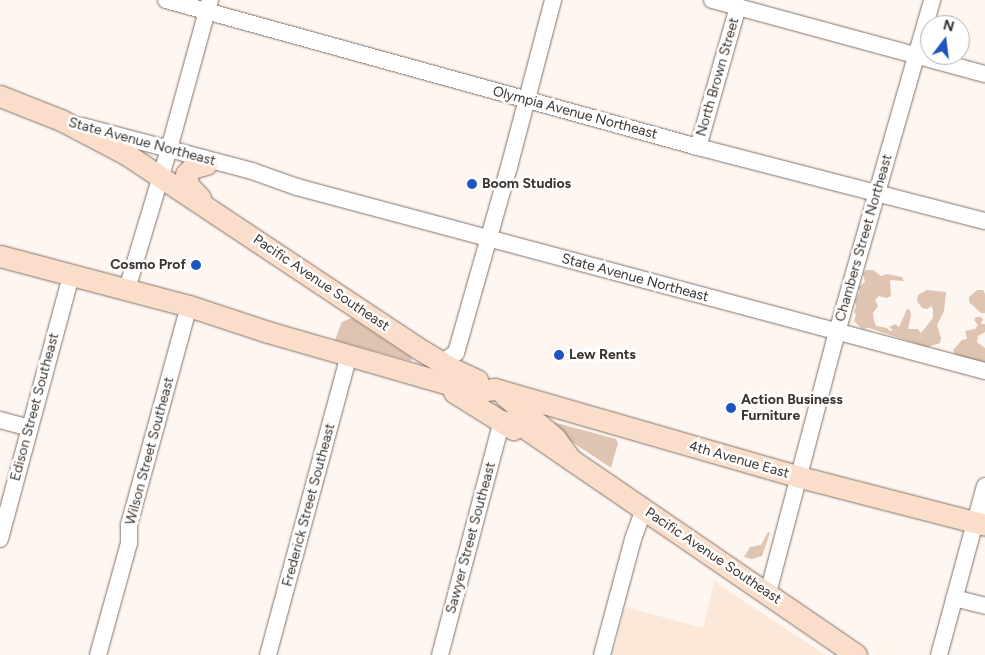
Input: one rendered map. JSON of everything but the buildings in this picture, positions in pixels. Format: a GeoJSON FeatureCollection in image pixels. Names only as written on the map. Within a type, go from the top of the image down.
{"type":"FeatureCollection","features":[{"type":"Feature","properties":{"kind":"main road","name":"State Avenue Northeast"},"geometry":{"type":"LineString","coordinates":[[0,96],[61,120]]}},
{"type":"Feature","properties":{"kind":"main road","name":"Pacific Avenue Southeast"},"geometry":{"type":"LineString","coordinates":[[61,120],[101,140],[160,175],[219,214],[435,369],[502,421],[525,428],[856,655]]}},
{"type":"Feature","properties":{"kind":"main road"},"geometry":{"type":"LineString","coordinates":[[206,164],[189,170],[186,179],[188,185],[219,214]]}},
{"type":"Feature","properties":{"kind":"main road"},"geometry":{"type":"LineString","coordinates":[[0,256],[189,306],[268,332],[349,355],[435,369]]}},
{"type":"Feature","properties":{"kind":"main road","name":"Pacific Avenue Southeast"},"geometry":{"type":"LineString","coordinates":[[435,369],[495,389],[555,438],[570,459]]}},
{"type":"Feature","properties":{"kind":"main road","name":"4th Avenue East"},"geometry":{"type":"LineString","coordinates":[[495,389],[800,477],[980,523]]}},
{"type":"Feature","properties":{"kind":"street","name":"Olympia Avenue Northeast"},"geometry":{"type":"LineString","coordinates":[[166,0],[208,6],[698,147],[985,221]]}},
{"type":"Feature","properties":{"kind":"street"},"geometry":{"type":"LineString","coordinates":[[435,369],[456,353],[487,238],[509,167],[553,0]]}},
{"type":"Feature","properties":{"kind":"street"},"geometry":{"type":"LineString","coordinates":[[712,0],[985,74]]}},
{"type":"Feature","properties":{"kind":"street","name":"Chambers Street Northeast"},"geometry":{"type":"LineString","coordinates":[[768,593],[837,332],[932,0]]}},
{"type":"Feature","properties":{"kind":"street"},"geometry":{"type":"LineString","coordinates":[[126,290],[169,149],[208,6]]}},
{"type":"Feature","properties":{"kind":"street","name":"North Brown Street"},"geometry":{"type":"LineString","coordinates":[[698,147],[738,7]]}},
{"type":"Feature","properties":{"kind":"street","name":"State Avenue Northeast"},"geometry":{"type":"LineString","coordinates":[[61,120],[252,172],[285,184]]}},
{"type":"Feature","properties":{"kind":"street"},"geometry":{"type":"LineString","coordinates":[[160,175],[188,164],[206,164]]}},
{"type":"Feature","properties":{"kind":"street","name":"State Avenue Northeast"},"geometry":{"type":"LineString","coordinates":[[206,164],[985,371]]}},
{"type":"Feature","properties":{"kind":"street","name":"Edison Street Southeast"},"geometry":{"type":"LineString","coordinates":[[0,539],[70,275]]}},
{"type":"Feature","properties":{"kind":"street","name":"Wilson Street Southeast"},"geometry":{"type":"LineString","coordinates":[[98,655],[129,543],[128,525],[189,306]]}},
{"type":"Feature","properties":{"kind":"street","name":"Frederick Street Southeast"},"geometry":{"type":"LineString","coordinates":[[268,655],[349,355]]}},
{"type":"Feature","properties":{"kind":"street"},"geometry":{"type":"LineString","coordinates":[[0,420],[29,428]]}},
{"type":"Feature","properties":{"kind":"street","name":"Sawyer Street Southeast"},"geometry":{"type":"LineString","coordinates":[[440,655],[502,421]]}},
{"type":"Feature","properties":{"kind":"street"},"geometry":{"type":"LineString","coordinates":[[939,655],[954,598],[980,523],[985,486]]}},
{"type":"Feature","properties":{"kind":"street"},"geometry":{"type":"LineString","coordinates":[[602,655],[632,539],[644,509]]}},
{"type":"Feature","properties":{"kind":"street"},"geometry":{"type":"LineString","coordinates":[[954,598],[985,606]]}},
{"type":"Feature","properties":{"kind":"shaded area"},"geometry":{"type":"Polygon","coordinates":[[[866,270],[873,270],[881,276],[887,274],[902,277],[904,281],[890,280],[891,296],[887,298],[879,296],[875,300],[878,306],[873,313],[876,326],[887,328],[890,331],[893,330],[889,327],[895,324],[899,327],[907,309],[910,310],[911,315],[908,329],[918,329],[921,333],[933,318],[933,309],[931,306],[927,309],[922,308],[917,301],[918,295],[927,290],[946,292],[944,311],[937,325],[941,338],[940,343],[927,347],[869,328],[862,329],[854,321],[856,315],[854,312],[856,307],[855,300],[860,291],[857,288],[865,282],[863,274],[866,270]]]}},
{"type":"Feature","properties":{"kind":"shaded area"},"geometry":{"type":"Polygon","coordinates":[[[977,290],[983,290],[985,294],[985,313],[981,313],[969,302],[969,297],[977,290]]]}},
{"type":"Feature","properties":{"kind":"shaded area"},"geometry":{"type":"Polygon","coordinates":[[[976,317],[981,317],[983,319],[981,324],[985,324],[985,332],[978,336],[977,342],[985,348],[985,364],[955,355],[953,350],[962,340],[967,339],[965,331],[975,329],[978,325],[974,320],[976,317]]]}},
{"type":"Feature","properties":{"kind":"shaded area"},"geometry":{"type":"Polygon","coordinates":[[[352,318],[412,358],[411,361],[335,340],[342,322],[352,318]]]}},
{"type":"Feature","properties":{"kind":"shaded area"},"geometry":{"type":"Polygon","coordinates":[[[553,422],[616,439],[618,443],[611,468],[562,435],[553,422]]]}},
{"type":"Feature","properties":{"kind":"shaded area"},"geometry":{"type":"Polygon","coordinates":[[[768,532],[770,533],[762,556],[752,559],[744,557],[750,547],[761,545],[768,532]]]}},
{"type":"Feature","properties":{"kind":"shaded area"},"geometry":{"type":"Polygon","coordinates":[[[715,579],[719,585],[826,655],[613,655],[625,607],[703,628],[715,579]]]}},
{"type":"Feature","properties":{"kind":"place","name":"Boom Studios"},"geometry":{"type":"Point","coordinates":[472,184]}},
{"type":"Feature","properties":{"kind":"place","name":"Cosmo Prof"},"geometry":{"type":"Point","coordinates":[196,265]}},
{"type":"Feature","properties":{"kind":"place","name":"Lew Rents"},"geometry":{"type":"Point","coordinates":[559,355]}},
{"type":"Feature","properties":{"kind":"place","name":"Action Business Furniture"},"geometry":{"type":"Point","coordinates":[731,408]}}]}
